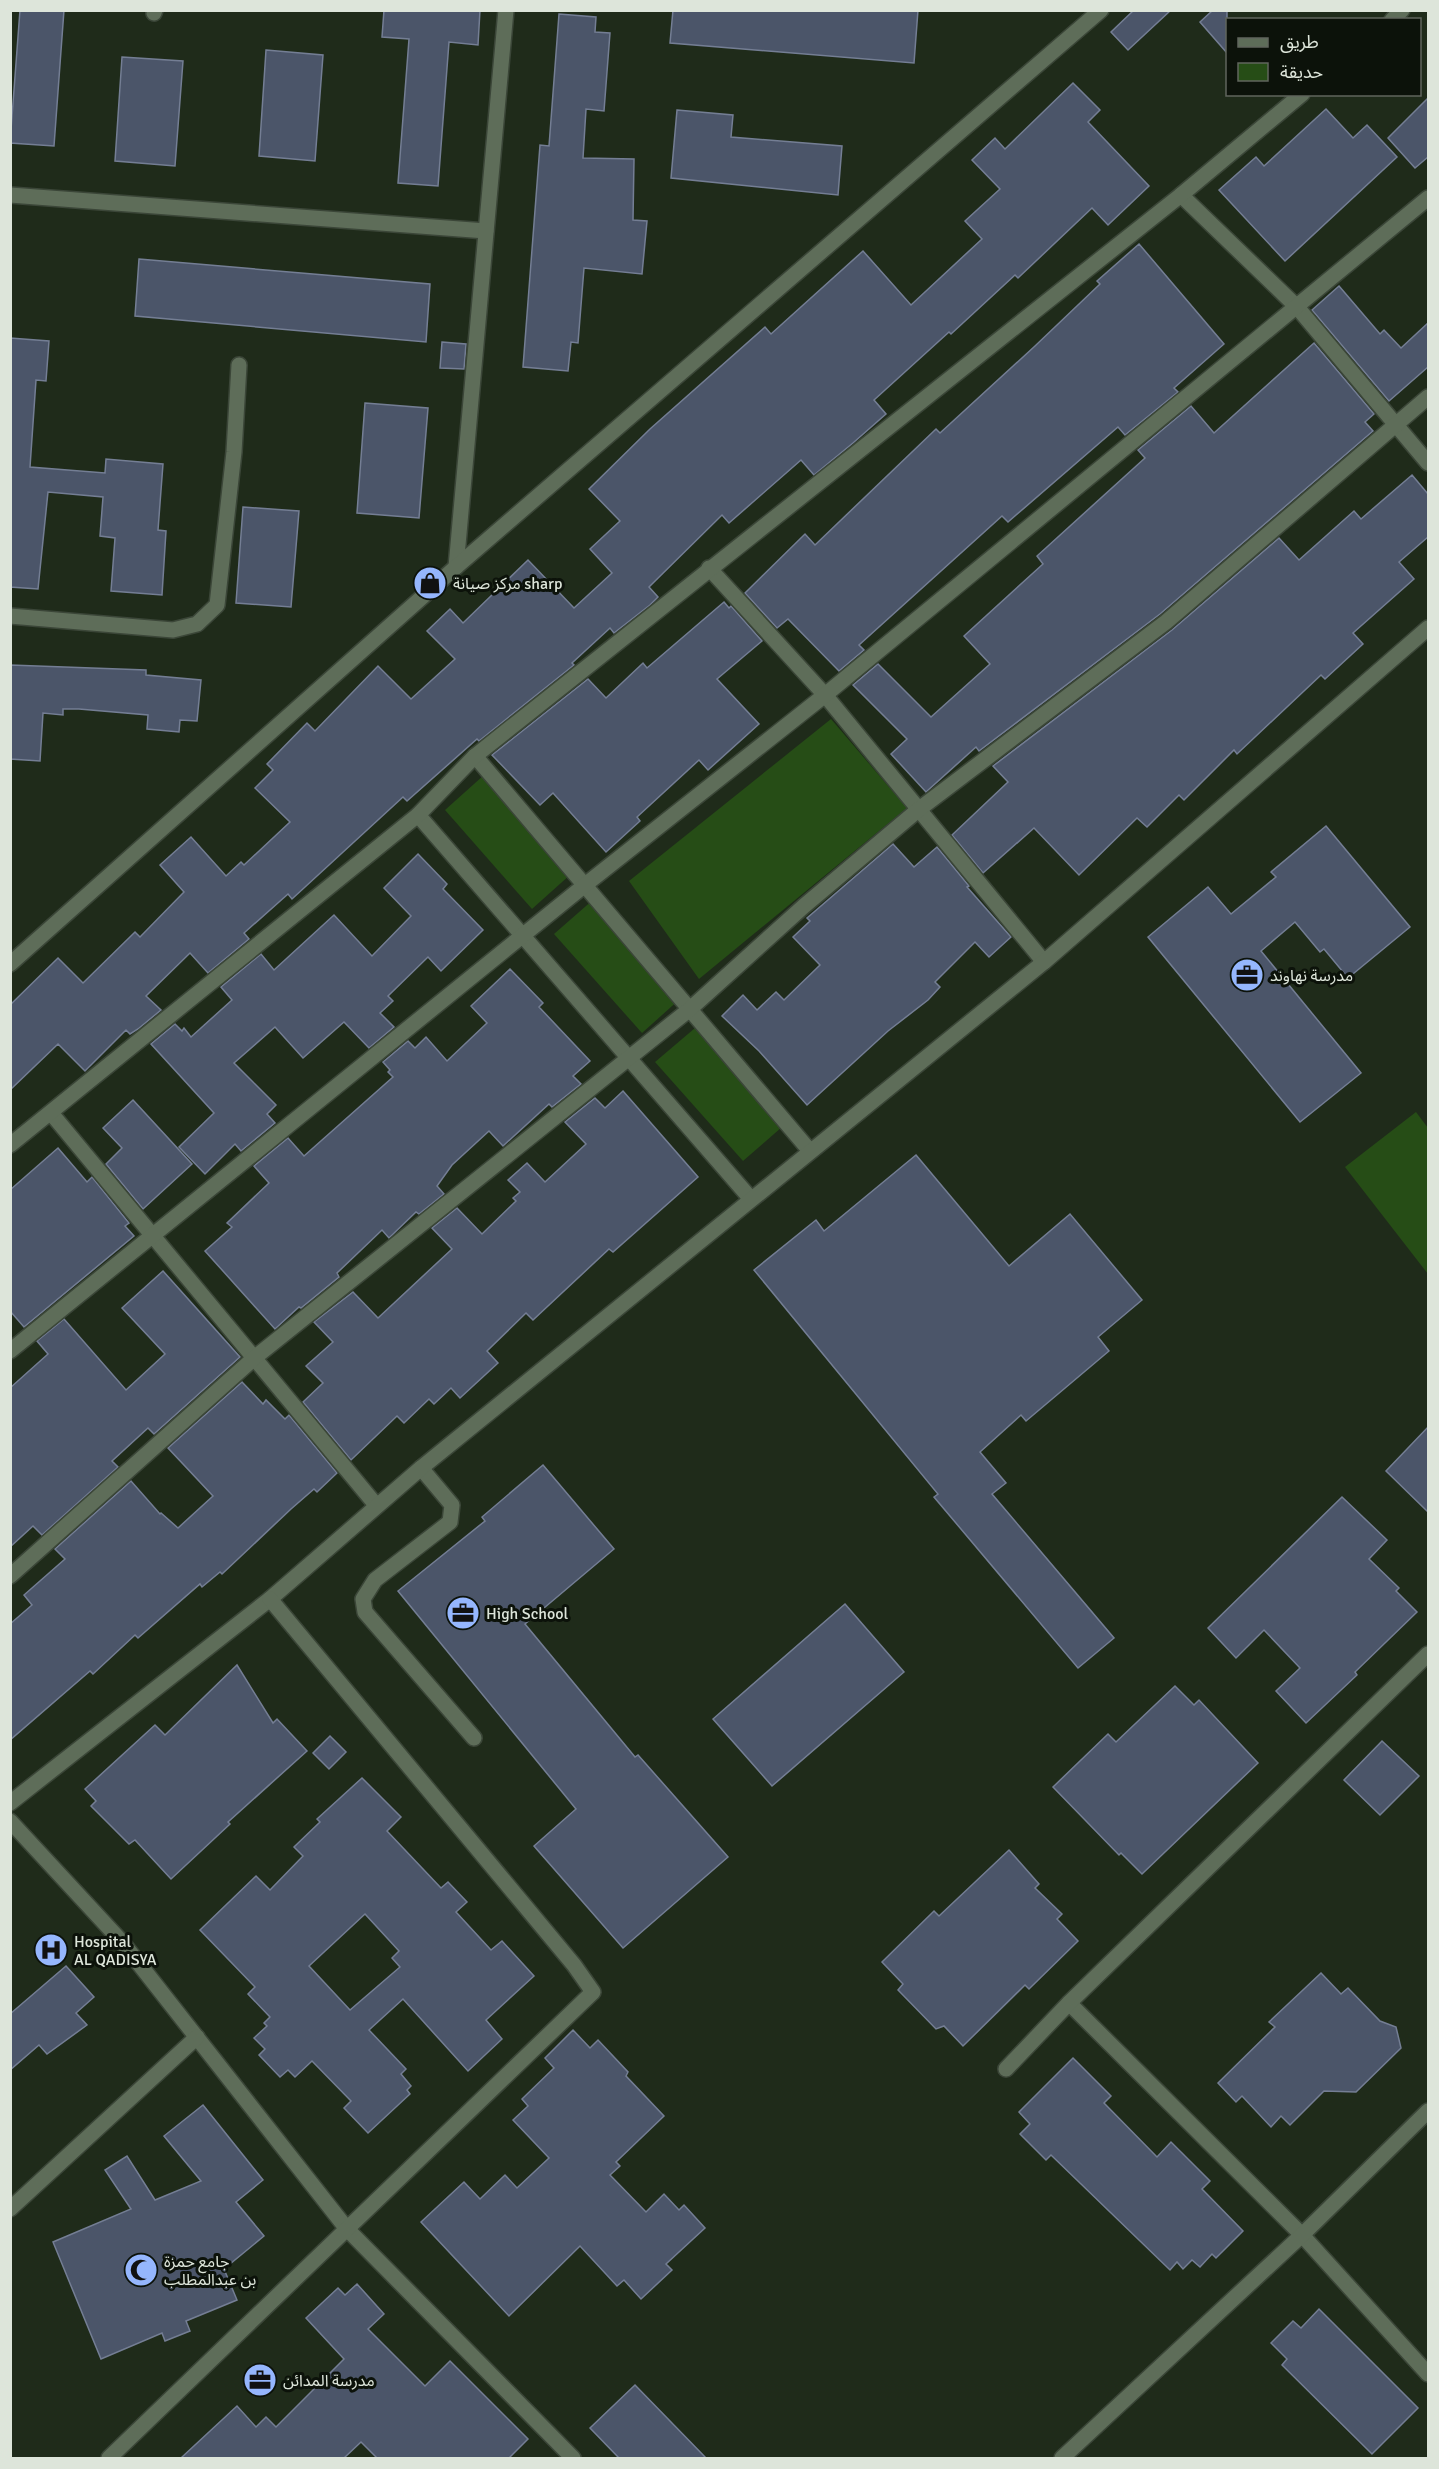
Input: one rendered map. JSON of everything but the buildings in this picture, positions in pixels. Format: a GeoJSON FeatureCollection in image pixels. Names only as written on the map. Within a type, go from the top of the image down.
{"type":"FeatureCollection","features":[{"type":"Feature","properties":{"kind":"street"},"geometry":{"type":"LineString","coordinates":[[456,567],[506,10]]}},
{"type":"Feature","properties":{"kind":"street"},"geometry":{"type":"LineString","coordinates":[[10,964],[456,567],[1101,10]]}},
{"type":"Feature","properties":{"kind":"street"},"geometry":{"type":"LineString","coordinates":[[10,1145],[418,815],[475,756],[1181,195],[1300,96]]}},
{"type":"Feature","properties":{"kind":"street"},"geometry":{"type":"LineString","coordinates":[[10,195],[486,231]]}},
{"type":"Feature","properties":{"kind":"street"},"geometry":{"type":"LineString","coordinates":[[1181,195],[1298,307],[1428,463]]}},
{"type":"Feature","properties":{"kind":"street"},"geometry":{"type":"LineString","coordinates":[[10,1351],[585,885],[825,694],[1428,198]]}},
{"type":"Feature","properties":{"kind":"street"},"geometry":{"type":"LineString","coordinates":[[10,616],[173,630],[197,624],[217,605],[234,452],[239,365]]}},
{"type":"Feature","properties":{"kind":"street"},"geometry":{"type":"LineString","coordinates":[[10,1576],[254,1359],[690,1009],[804,906],[918,810],[1166,622],[1428,397]]}},
{"type":"Feature","properties":{"kind":"street"},"geometry":{"type":"LineString","coordinates":[[709,568],[825,694],[1044,962]]}},
{"type":"Feature","properties":{"kind":"street"},"geometry":{"type":"LineString","coordinates":[[10,1803],[270,1599],[376,1505],[1044,962],[1428,628]]}},
{"type":"Feature","properties":{"kind":"street"},"geometry":{"type":"LineString","coordinates":[[475,756],[810,1151]]}},
{"type":"Feature","properties":{"kind":"street"},"geometry":{"type":"LineString","coordinates":[[418,815],[751,1199]]}},
{"type":"Feature","properties":{"kind":"street"},"geometry":{"type":"LineString","coordinates":[[51,1113],[376,1505]]}},
{"type":"Feature","properties":{"kind":"street"},"geometry":{"type":"LineString","coordinates":[[421,1468],[452,1505],[450,1522],[375,1580],[363,1599],[366,1612],[474,1738]]}},
{"type":"Feature","properties":{"kind":"street"},"geometry":{"type":"LineString","coordinates":[[109,2458],[593,1992],[574,1965],[270,1599]]}},
{"type":"Feature","properties":{"kind":"street"},"geometry":{"type":"LineString","coordinates":[[1006,2069],[1069,2003],[1428,1654]]}},
{"type":"Feature","properties":{"kind":"street"},"geometry":{"type":"LineString","coordinates":[[10,1821],[122,1942],[347,2229],[573,2458]]}},
{"type":"Feature","properties":{"kind":"street"},"geometry":{"type":"LineString","coordinates":[[1069,2003],[1302,2235],[1428,2374]]}},
{"type":"Feature","properties":{"kind":"street"},"geometry":{"type":"LineString","coordinates":[[10,2209],[197,2037]]}},
{"type":"Feature","properties":{"kind":"street"},"geometry":{"type":"LineString","coordinates":[[1062,2458],[1302,2235],[1428,2111]]}},
{"type":"Feature","properties":{"kind":"green space"},"geometry":{"type":"Polygon","coordinates":[[[831,719],[907,808],[699,979],[629,881],[831,719]]]}},
{"type":"Feature","properties":{"kind":"green space"},"geometry":{"type":"Polygon","coordinates":[[[484,775],[571,874],[532,909],[445,810],[484,775]]]}},
{"type":"Feature","properties":{"kind":"green space"},"geometry":{"type":"Polygon","coordinates":[[[594,899],[681,998],[642,1033],[554,934],[594,899]]]}},
{"type":"Feature","properties":{"kind":"green space"},"geometry":{"type":"Polygon","coordinates":[[[695,1028],[782,1127],[743,1161],[655,1062],[695,1028]]]}},
{"type":"Feature","properties":{"kind":"green space"},"geometry":{"type":"Polygon","coordinates":[[[1416,1112],[1428,1128],[1428,1274],[1345,1167],[1416,1112]]]}},
{"type":"Feature","properties":{"kind":"place","name":"مركز صيانة sharp"},"geometry":{"type":"Point","coordinates":[430,583]}},
{"type":"Feature","properties":{"kind":"place","name":"مدرسة نهاوند"},"geometry":{"type":"Point","coordinates":[1247,975]}},
{"type":"Feature","properties":{"kind":"place","name":"High School"},"geometry":{"type":"Point","coordinates":[463,1613]}},
{"type":"Feature","properties":{"kind":"place","name":"Hospital AL QADISYA"},"geometry":{"type":"Point","coordinates":[51,1950]}},
{"type":"Feature","properties":{"kind":"place","name":"جامع حمزة بن عبدالمطلب"},"geometry":{"type":"Point","coordinates":[141,2270]}},
{"type":"Feature","properties":{"kind":"place","name":"مدرسة المدائن"},"geometry":{"type":"Point","coordinates":[260,2380]}}]}
